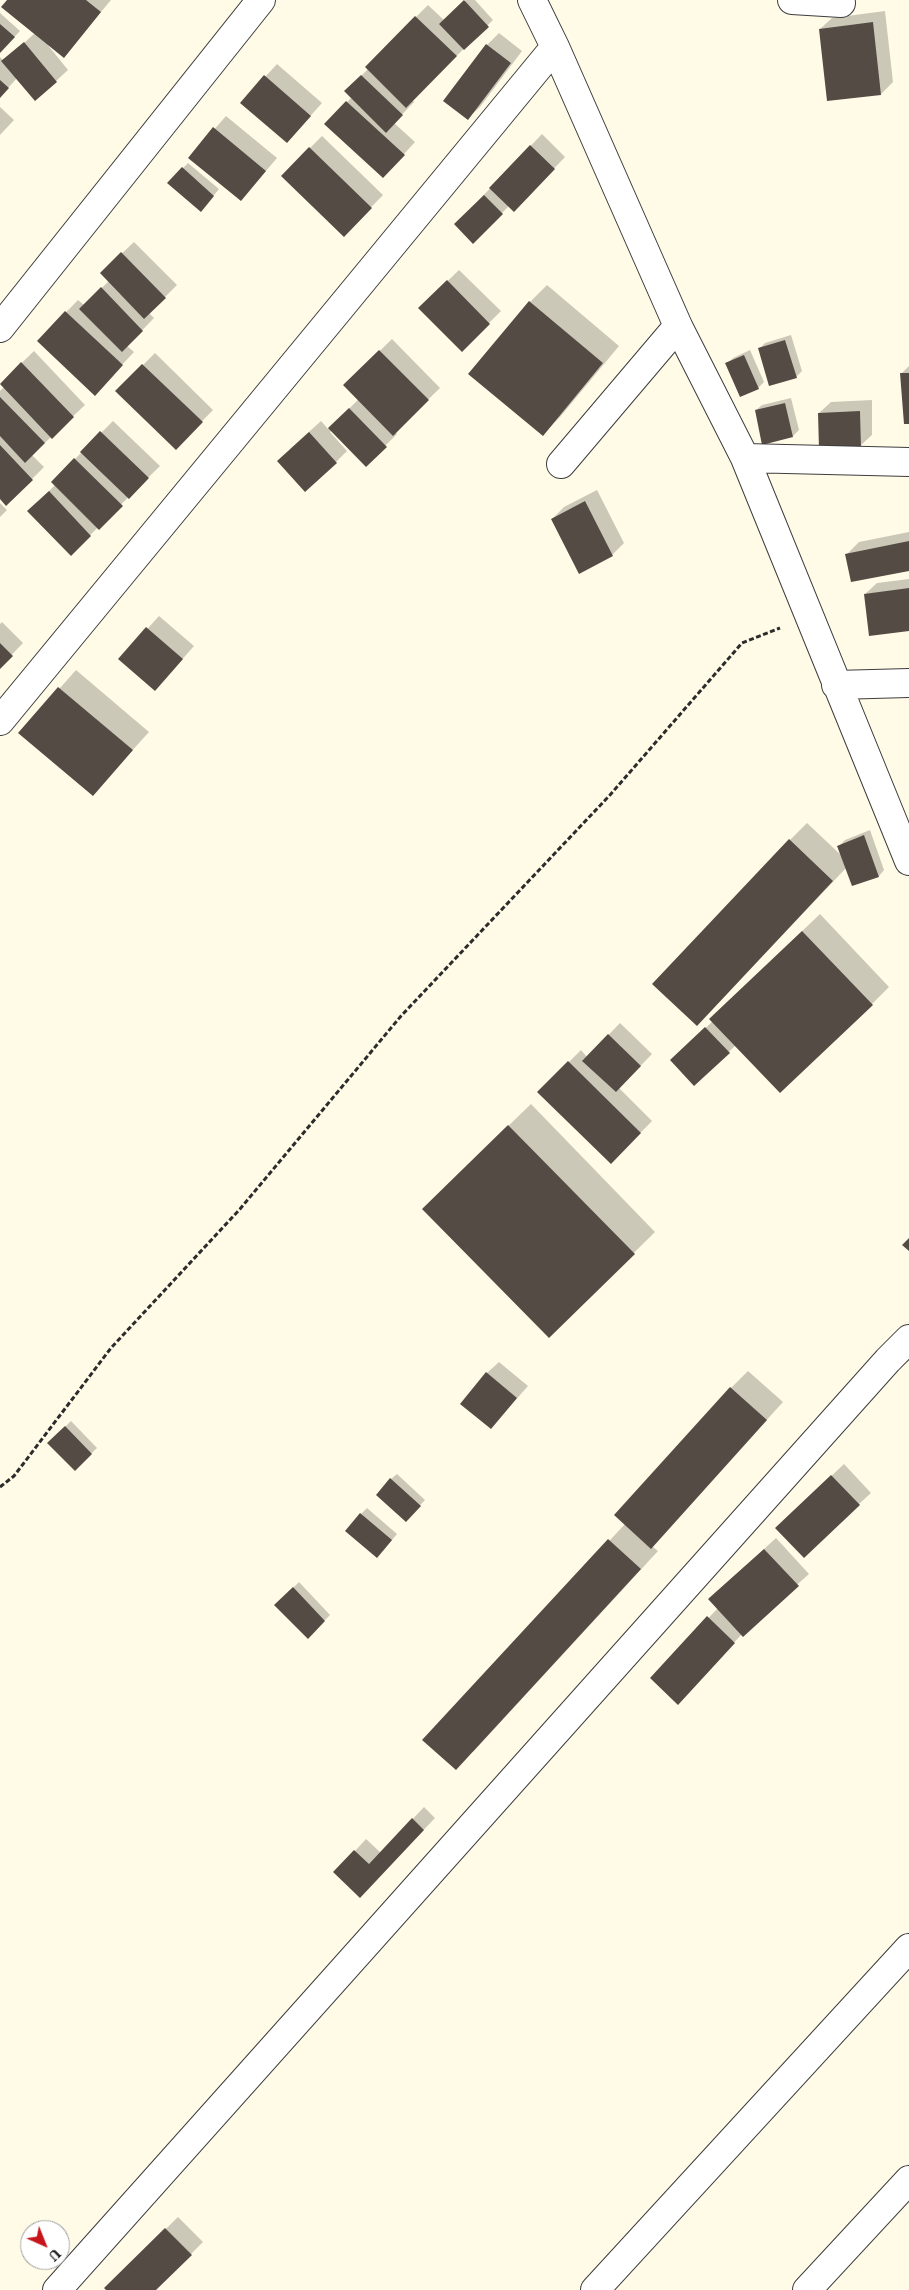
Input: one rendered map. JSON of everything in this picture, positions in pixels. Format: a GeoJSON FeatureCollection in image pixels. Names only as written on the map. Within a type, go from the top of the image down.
{"type":"FeatureCollection","features":[{"type":"Feature","properties":{"kind":"street"},"geometry":{"type":"LineString","coordinates":[[0,328],[261,0]]}},
{"type":"Feature","properties":{"kind":"street"},"geometry":{"type":"LineString","coordinates":[[532,0],[556,47],[678,326],[745,458],[909,861]]}},
{"type":"Feature","properties":{"kind":"street"},"geometry":{"type":"LineString","coordinates":[[792,0],[841,3]]}},
{"type":"Feature","properties":{"kind":"street"},"geometry":{"type":"LineString","coordinates":[[0,722],[556,47]]}},
{"type":"Feature","properties":{"kind":"street"},"geometry":{"type":"LineString","coordinates":[[561,464],[678,326]]}},
{"type":"Feature","properties":{"kind":"street"},"geometry":{"type":"LineString","coordinates":[[745,458],[909,462]]}},
{"type":"Feature","properties":{"kind":"street"},"geometry":{"type":"LineString","coordinates":[[836,685],[909,683]]}},
{"type":"Feature","properties":{"kind":"street"},"geometry":{"type":"LineString","coordinates":[[57,2290],[888,1360],[909,1339]]}},
{"type":"Feature","properties":{"kind":"street"},"geometry":{"type":"LineString","coordinates":[[595,2290],[909,1948]]}},
{"type":"Feature","properties":{"kind":"street"},"geometry":{"type":"LineString","coordinates":[[807,2290],[909,2180]]}},
{"type":"Feature","properties":{"kind":"path"},"geometry":{"type":"LineString","coordinates":[[0,1487],[14,1476],[111,1348],[240,1209],[401,1016],[610,796],[742,643],[809,617]]}},
{"type":"Feature","properties":{"kind":"building"},"geometry":{"type":"Polygon","coordinates":[[[7,0],[86,0],[101,12],[64,58],[1,7],[7,0]]]}},
{"type":"Feature","properties":{"kind":"building"},"geometry":{"type":"Polygon","coordinates":[[[464,0],[489,27],[464,50],[439,24],[464,0]]]}},
{"type":"Feature","properties":{"kind":"building"},"geometry":{"type":"Polygon","coordinates":[[[415,16],[457,56],[406,108],[365,67],[415,16]]]}},
{"type":"Feature","properties":{"kind":"building"},"geometry":{"type":"Polygon","coordinates":[[[873,22],[881,95],[827,101],[819,29],[873,22]]]}},
{"type":"Feature","properties":{"kind":"building"},"geometry":{"type":"Polygon","coordinates":[[[0,24],[15,37],[0,53],[0,24]]]}},
{"type":"Feature","properties":{"kind":"building"},"geometry":{"type":"Polygon","coordinates":[[[24,42],[57,82],[35,101],[1,61],[24,42]]]}},
{"type":"Feature","properties":{"kind":"building"},"geometry":{"type":"Polygon","coordinates":[[[486,44],[511,63],[468,120],[443,101],[486,44]]]}},
{"type":"Feature","properties":{"kind":"building"},"geometry":{"type":"Polygon","coordinates":[[[264,75],[311,116],[287,143],[240,103],[264,75]]]}},
{"type":"Feature","properties":{"kind":"building"},"geometry":{"type":"Polygon","coordinates":[[[361,75],[403,115],[386,133],[344,91],[361,75]]]}},
{"type":"Feature","properties":{"kind":"building"},"geometry":{"type":"Polygon","coordinates":[[[0,80],[9,88],[0,98],[0,80]]]}},
{"type":"Feature","properties":{"kind":"building"},"geometry":{"type":"Polygon","coordinates":[[[346,101],[405,155],[383,178],[324,124],[346,101]]]}},
{"type":"Feature","properties":{"kind":"building"},"geometry":{"type":"Polygon","coordinates":[[[213,127],[266,171],[241,201],[188,158],[213,127]]]}},
{"type":"Feature","properties":{"kind":"building"},"geometry":{"type":"Polygon","coordinates":[[[530,145],[555,169],[514,212],[489,188],[530,145]]]}},
{"type":"Feature","properties":{"kind":"building"},"geometry":{"type":"Polygon","coordinates":[[[309,147],[372,208],[344,237],[281,176],[309,147]]]}},
{"type":"Feature","properties":{"kind":"building"},"geometry":{"type":"Polygon","coordinates":[[[182,167],[214,196],[201,212],[167,183],[182,167]]]}},
{"type":"Feature","properties":{"kind":"building"},"geometry":{"type":"Polygon","coordinates":[[[484,195],[503,214],[473,244],[454,224],[484,195]]]}},
{"type":"Feature","properties":{"kind":"building"},"geometry":{"type":"Polygon","coordinates":[[[121,252],[166,298],[144,319],[100,273],[121,252]]]}},
{"type":"Feature","properties":{"kind":"building"},"geometry":{"type":"Polygon","coordinates":[[[447,280],[490,324],[462,352],[418,308],[447,280]]]}},
{"type":"Feature","properties":{"kind":"building"},"geometry":{"type":"Polygon","coordinates":[[[101,287],[143,331],[122,352],[79,309],[101,287]]]}},
{"type":"Feature","properties":{"kind":"building"},"geometry":{"type":"Polygon","coordinates":[[[529,301],[603,363],[543,436],[468,374],[529,301]]]}},
{"type":"Feature","properties":{"kind":"building"},"geometry":{"type":"Polygon","coordinates":[[[65,311],[123,365],[95,396],[37,341],[65,311]]]}},
{"type":"Feature","properties":{"kind":"building"},"geometry":{"type":"Polygon","coordinates":[[[785,340],[797,378],[769,386],[758,348],[785,340]]]}},
{"type":"Feature","properties":{"kind":"building"},"geometry":{"type":"Polygon","coordinates":[[[379,350],[429,400],[393,436],[343,385],[379,350]]]}},
{"type":"Feature","properties":{"kind":"building"},"geometry":{"type":"Polygon","coordinates":[[[744,355],[759,389],[740,397],[725,363],[744,355]]]}},
{"type":"Feature","properties":{"kind":"building"},"geometry":{"type":"Polygon","coordinates":[[[21,362],[74,417],[52,439],[0,384],[21,362]]]}},
{"type":"Feature","properties":{"kind":"building"},"geometry":{"type":"Polygon","coordinates":[[[142,364],[203,422],[176,450],[115,391],[142,364]]]}},
{"type":"Feature","properties":{"kind":"building"},"geometry":{"type":"Polygon","coordinates":[[[900,373],[909,373],[909,424],[904,424],[900,373]]]}},
{"type":"Feature","properties":{"kind":"building"},"geometry":{"type":"Polygon","coordinates":[[[0,397],[45,443],[25,463],[0,436],[0,397]]]}},
{"type":"Feature","properties":{"kind":"building"},"geometry":{"type":"Polygon","coordinates":[[[785,403],[793,437],[762,445],[755,410],[785,403]]]}},
{"type":"Feature","properties":{"kind":"building"},"geometry":{"type":"Polygon","coordinates":[[[349,408],[387,447],[366,467],[328,428],[349,408]]]}},
{"type":"Feature","properties":{"kind":"building"},"geometry":{"type":"Polygon","coordinates":[[[860,411],[861,448],[819,449],[818,413],[860,411]]]}},
{"type":"Feature","properties":{"kind":"building"},"geometry":{"type":"Polygon","coordinates":[[[100,431],[149,478],[129,499],[80,452],[100,431]]]}},
{"type":"Feature","properties":{"kind":"building"},"geometry":{"type":"Polygon","coordinates":[[[309,432],[337,463],[305,492],[277,461],[309,432]]]}},
{"type":"Feature","properties":{"kind":"building"},"geometry":{"type":"Polygon","coordinates":[[[0,445],[33,480],[6,506],[0,499],[0,445]]]}},
{"type":"Feature","properties":{"kind":"building"},"geometry":{"type":"Polygon","coordinates":[[[74,458],[123,506],[99,530],[51,482],[74,458]]]}},
{"type":"Feature","properties":{"kind":"building"},"geometry":{"type":"Polygon","coordinates":[[[49,491],[91,536],[71,556],[27,511],[49,491]]]}},
{"type":"Feature","properties":{"kind":"building"},"geometry":{"type":"Polygon","coordinates":[[[585,501],[613,556],[579,574],[551,519],[585,501]]]}},
{"type":"Feature","properties":{"kind":"building"},"geometry":{"type":"Polygon","coordinates":[[[909,541],[909,571],[851,582],[845,554],[909,541]]]}},
{"type":"Feature","properties":{"kind":"building"},"geometry":{"type":"Polygon","coordinates":[[[909,588],[909,631],[869,636],[864,594],[909,588]]]}},
{"type":"Feature","properties":{"kind":"building"},"geometry":{"type":"Polygon","coordinates":[[[146,627],[183,659],[155,691],[118,659],[146,627]]]}},
{"type":"Feature","properties":{"kind":"building"},"geometry":{"type":"Polygon","coordinates":[[[0,643],[13,656],[0,669],[0,643]]]}},
{"type":"Feature","properties":{"kind":"building"},"geometry":{"type":"Polygon","coordinates":[[[58,687],[133,750],[93,796],[18,733],[58,687]]]}},
{"type":"Feature","properties":{"kind":"building"},"geometry":{"type":"Polygon","coordinates":[[[864,835],[879,877],[852,886],[837,846],[864,835]]]}},
{"type":"Feature","properties":{"kind":"building"},"geometry":{"type":"Polygon","coordinates":[[[789,839],[833,881],[697,1026],[652,984],[789,839]]]}},
{"type":"Feature","properties":{"kind":"building"},"geometry":{"type":"Polygon","coordinates":[[[802,931],[873,1005],[780,1093],[709,1019],[802,931]]]}},
{"type":"Feature","properties":{"kind":"building"},"geometry":{"type":"Polygon","coordinates":[[[705,1027],[730,1053],[694,1086],[670,1060],[705,1027]]]}},
{"type":"Feature","properties":{"kind":"building"},"geometry":{"type":"Polygon","coordinates":[[[608,1034],[641,1066],[616,1092],[582,1061],[608,1034]]]}},
{"type":"Feature","properties":{"kind":"building"},"geometry":{"type":"Polygon","coordinates":[[[568,1061],[641,1133],[611,1164],[537,1092],[568,1061]]]}},
{"type":"Feature","properties":{"kind":"building"},"geometry":{"type":"Polygon","coordinates":[[[508,1125],[635,1254],[549,1338],[422,1209],[508,1125]]]}},
{"type":"Feature","properties":{"kind":"building"},"geometry":{"type":"Polygon","coordinates":[[[909,1238],[909,1251],[902,1245],[909,1238]]]}},
{"type":"Feature","properties":{"kind":"building"},"geometry":{"type":"Polygon","coordinates":[[[486,1372],[517,1398],[491,1429],[460,1404],[486,1372]]]}},
{"type":"Feature","properties":{"kind":"building"},"geometry":{"type":"Polygon","coordinates":[[[730,1387],[767,1420],[651,1549],[614,1515],[730,1387]]]}},
{"type":"Feature","properties":{"kind":"building"},"geometry":{"type":"Polygon","coordinates":[[[65,1426],[92,1454],[75,1471],[47,1443],[65,1426]]]}},
{"type":"Feature","properties":{"kind":"building"},"geometry":{"type":"Polygon","coordinates":[[[831,1475],[860,1505],[804,1558],[775,1528],[831,1475]]]}},
{"type":"Feature","properties":{"kind":"building"},"geometry":{"type":"Polygon","coordinates":[[[390,1478],[421,1506],[406,1522],[376,1495],[390,1478]]]}},
{"type":"Feature","properties":{"kind":"building"},"geometry":{"type":"Polygon","coordinates":[[[360,1513],[392,1540],[377,1558],[345,1531],[360,1513]]]}},
{"type":"Feature","properties":{"kind":"building"},"geometry":{"type":"Polygon","coordinates":[[[608,1539],[641,1569],[456,1770],[422,1740],[608,1539]]]}},
{"type":"Feature","properties":{"kind":"building"},"geometry":{"type":"Polygon","coordinates":[[[764,1549],[799,1586],[743,1637],[708,1599],[764,1549]]]}},
{"type":"Feature","properties":{"kind":"building"},"geometry":{"type":"Polygon","coordinates":[[[293,1587],[325,1621],[308,1639],[274,1605],[293,1587]]]}},
{"type":"Feature","properties":{"kind":"building"},"geometry":{"type":"Polygon","coordinates":[[[707,1616],[735,1643],[678,1705],[650,1678],[707,1616]]]}},
{"type":"Feature","properties":{"kind":"building"},"geometry":{"type":"Polygon","coordinates":[[[412,1818],[424,1830],[360,1898],[333,1872],[354,1850],[369,1864],[412,1818]]]}},
{"type":"Feature","properties":{"kind":"building"},"geometry":{"type":"Polygon","coordinates":[[[165,2228],[192,2255],[156,2290],[106,2290],[104,2288],[165,2228]]]}}]}
